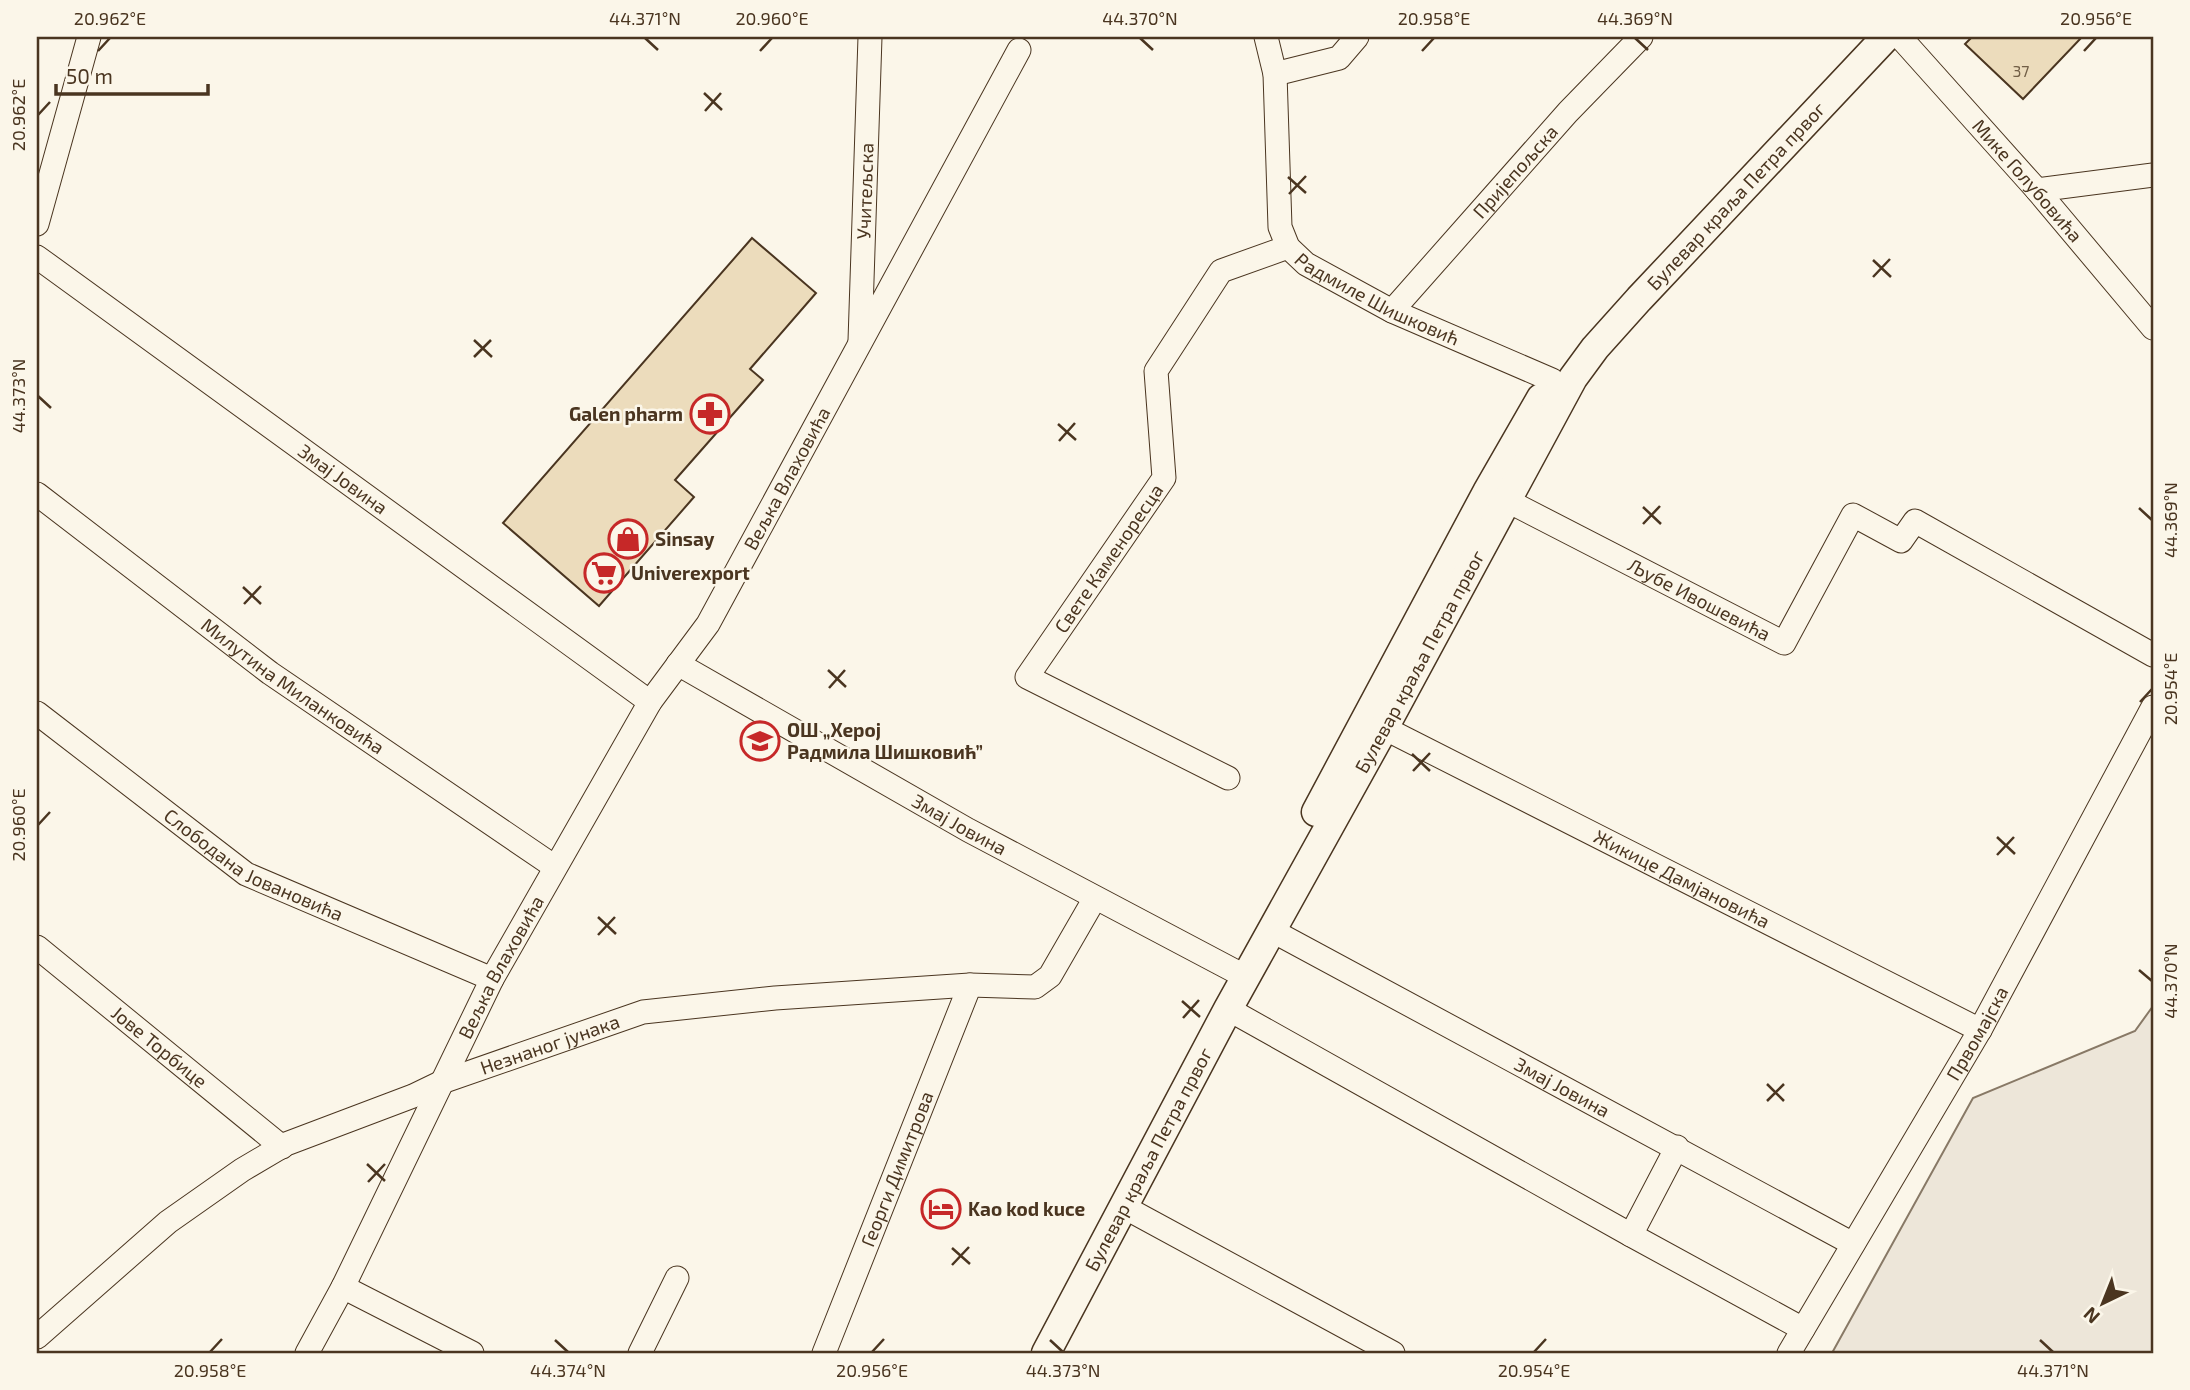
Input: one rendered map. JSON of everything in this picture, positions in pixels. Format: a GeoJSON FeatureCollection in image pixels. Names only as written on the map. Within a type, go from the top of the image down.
{"type":"FeatureCollection","features":[{"type":"Feature","properties":{"kind":"main road","name":"Булевар краља Петра првог"},"geometry":{"type":"LineString","coordinates":[[1024,1353],[1238,972],[1314,814],[1487,492],[1552,380],[1604,312],[1864,37]]}},
{"type":"Feature","properties":{"kind":"main road","name":"Булевар краља Петра првог"},"geometry":{"type":"LineString","coordinates":[[1046,1353],[1228,1009],[1238,972],[1271,930],[1384,728],[1573,378],[1595,348],[1658,278],[1886,37]]}},
{"type":"Feature","properties":{"kind":"street"},"geometry":{"type":"LineString","coordinates":[[37,224],[89,37]]}},
{"type":"Feature","properties":{"kind":"street","name":"Учитељска"},"geometry":{"type":"LineString","coordinates":[[860,346],[870,37]]}},
{"type":"Feature","properties":{"kind":"street","name":"Радмиле Шишковић"},"geometry":{"type":"LineString","coordinates":[[1266,37],[1275,74],[1280,227],[1288,247],[1306,264],[1392,311],[1552,380]]}},
{"type":"Feature","properties":{"kind":"street"},"geometry":{"type":"LineString","coordinates":[[1275,74],[1339,58],[1357,37]]}},
{"type":"Feature","properties":{"kind":"street","name":"Пријепољска"},"geometry":{"type":"LineString","coordinates":[[1392,311],[1568,112],[1641,37]]}},
{"type":"Feature","properties":{"kind":"street","name":"Мике Голубовића"},"geometry":{"type":"LineString","coordinates":[[1900,37],[2037,190],[2153,328]]}},
{"type":"Feature","properties":{"kind":"street","name":"Вељка Влаховића"},"geometry":{"type":"LineString","coordinates":[[307,1353],[343,1287],[492,979],[650,702],[708,624],[1019,50]]}},
{"type":"Feature","properties":{"kind":"street"},"geometry":{"type":"LineString","coordinates":[[2037,190],[2153,175]]}},
{"type":"Feature","properties":{"kind":"street","name":"Свете Каменоресца"},"geometry":{"type":"LineString","coordinates":[[1228,778],[1027,677],[1164,478],[1156,371],[1221,271],[1288,247]]}},
{"type":"Feature","properties":{"kind":"street","name":"Змај Јовина"},"geometry":{"type":"LineString","coordinates":[[37,257],[650,702]]}},
{"type":"Feature","properties":{"kind":"street","name":"Милутина Миланковића"},"geometry":{"type":"LineString","coordinates":[[37,494],[270,673],[555,867]]}},
{"type":"Feature","properties":{"kind":"street","name":"Љубе Ивошевића"},"geometry":{"type":"LineString","coordinates":[[1508,501],[1784,643],[1853,515],[1901,541],[1915,522],[2153,655]]}},
{"type":"Feature","properties":{"kind":"street","name":"Змај Јовина"},"geometry":{"type":"LineString","coordinates":[[678,664],[968,830],[1238,972]]}},
{"type":"Feature","properties":{"kind":"street","name":"Првомајска"},"geometry":{"type":"LineString","coordinates":[[1789,1353],[1980,1030],[2153,707]]}},
{"type":"Feature","properties":{"kind":"street","name":"Слободана Јовановића"},"geometry":{"type":"LineString","coordinates":[[37,713],[246,874],[492,979]]}},
{"type":"Feature","properties":{"kind":"street","name":"Жикице Дамјановића"},"geometry":{"type":"LineString","coordinates":[[1384,728],[1980,1030]]}},
{"type":"Feature","properties":{"kind":"street","name":"Незнаног јунака"},"geometry":{"type":"LineString","coordinates":[[37,1337],[168,1222],[242,1170],[282,1146],[413,1096],[442,1082],[643,1012],[775,998],[970,985],[1035,987],[1050,976],[1095,898]]}},
{"type":"Feature","properties":{"kind":"street","name":"Змај Јовина"},"geometry":{"type":"LineString","coordinates":[[1271,930],[1853,1244]]}},
{"type":"Feature","properties":{"kind":"street","name":"Јове Торбице"},"geometry":{"type":"LineString","coordinates":[[37,947],[282,1146]]}},
{"type":"Feature","properties":{"kind":"street","name":"Георги Димитрова"},"geometry":{"type":"LineString","coordinates":[[824,1353],[970,985]]}},
{"type":"Feature","properties":{"kind":"street"},"geometry":{"type":"LineString","coordinates":[[1228,1009],[1631,1236],[1803,1329]]}},
{"type":"Feature","properties":{"kind":"street"},"geometry":{"type":"LineString","coordinates":[[1631,1236],[1677,1147]]}},
{"type":"Feature","properties":{"kind":"street"},"geometry":{"type":"LineString","coordinates":[[1124,1207],[1393,1353]]}},
{"type":"Feature","properties":{"kind":"street"},"geometry":{"type":"LineString","coordinates":[[640,1353],[677,1279]]}},
{"type":"Feature","properties":{"kind":"street"},"geometry":{"type":"LineString","coordinates":[[343,1287],[472,1353]]}},
{"type":"Feature","properties":{"kind":"shaded area"},"geometry":{"type":"Polygon","coordinates":[[[2153,1006],[2153,1353],[1832,1353],[1973,1098],[2135,1031],[2153,1006]]]}},
{"type":"Feature","properties":{"kind":"building"},"geometry":{"type":"Polygon","coordinates":[[[1972,37],[2082,37],[2023,99],[1965,44],[1972,37]]]}},
{"type":"Feature","properties":{"kind":"building"},"geometry":{"type":"Polygon","coordinates":[[[752,238],[816,293],[750,369],[763,380],[675,480],[694,497],[599,606],[503,523],[752,238]]]}},
{"type":"Feature","properties":{"kind":"place","name":"Galen pharm"},"geometry":{"type":"Point","coordinates":[710,414]}},
{"type":"Feature","properties":{"kind":"place","name":"Sinsay"},"geometry":{"type":"Point","coordinates":[628,539]}},
{"type":"Feature","properties":{"kind":"place","name":"Univerexport"},"geometry":{"type":"Point","coordinates":[604,573]}},
{"type":"Feature","properties":{"kind":"place","name":"ОШ „Херој Радмила Шишковић”"},"geometry":{"type":"Point","coordinates":[760,741]}},
{"type":"Feature","properties":{"kind":"place","name":"Kao kod kuce"},"geometry":{"type":"Point","coordinates":[941,1209]}}]}
